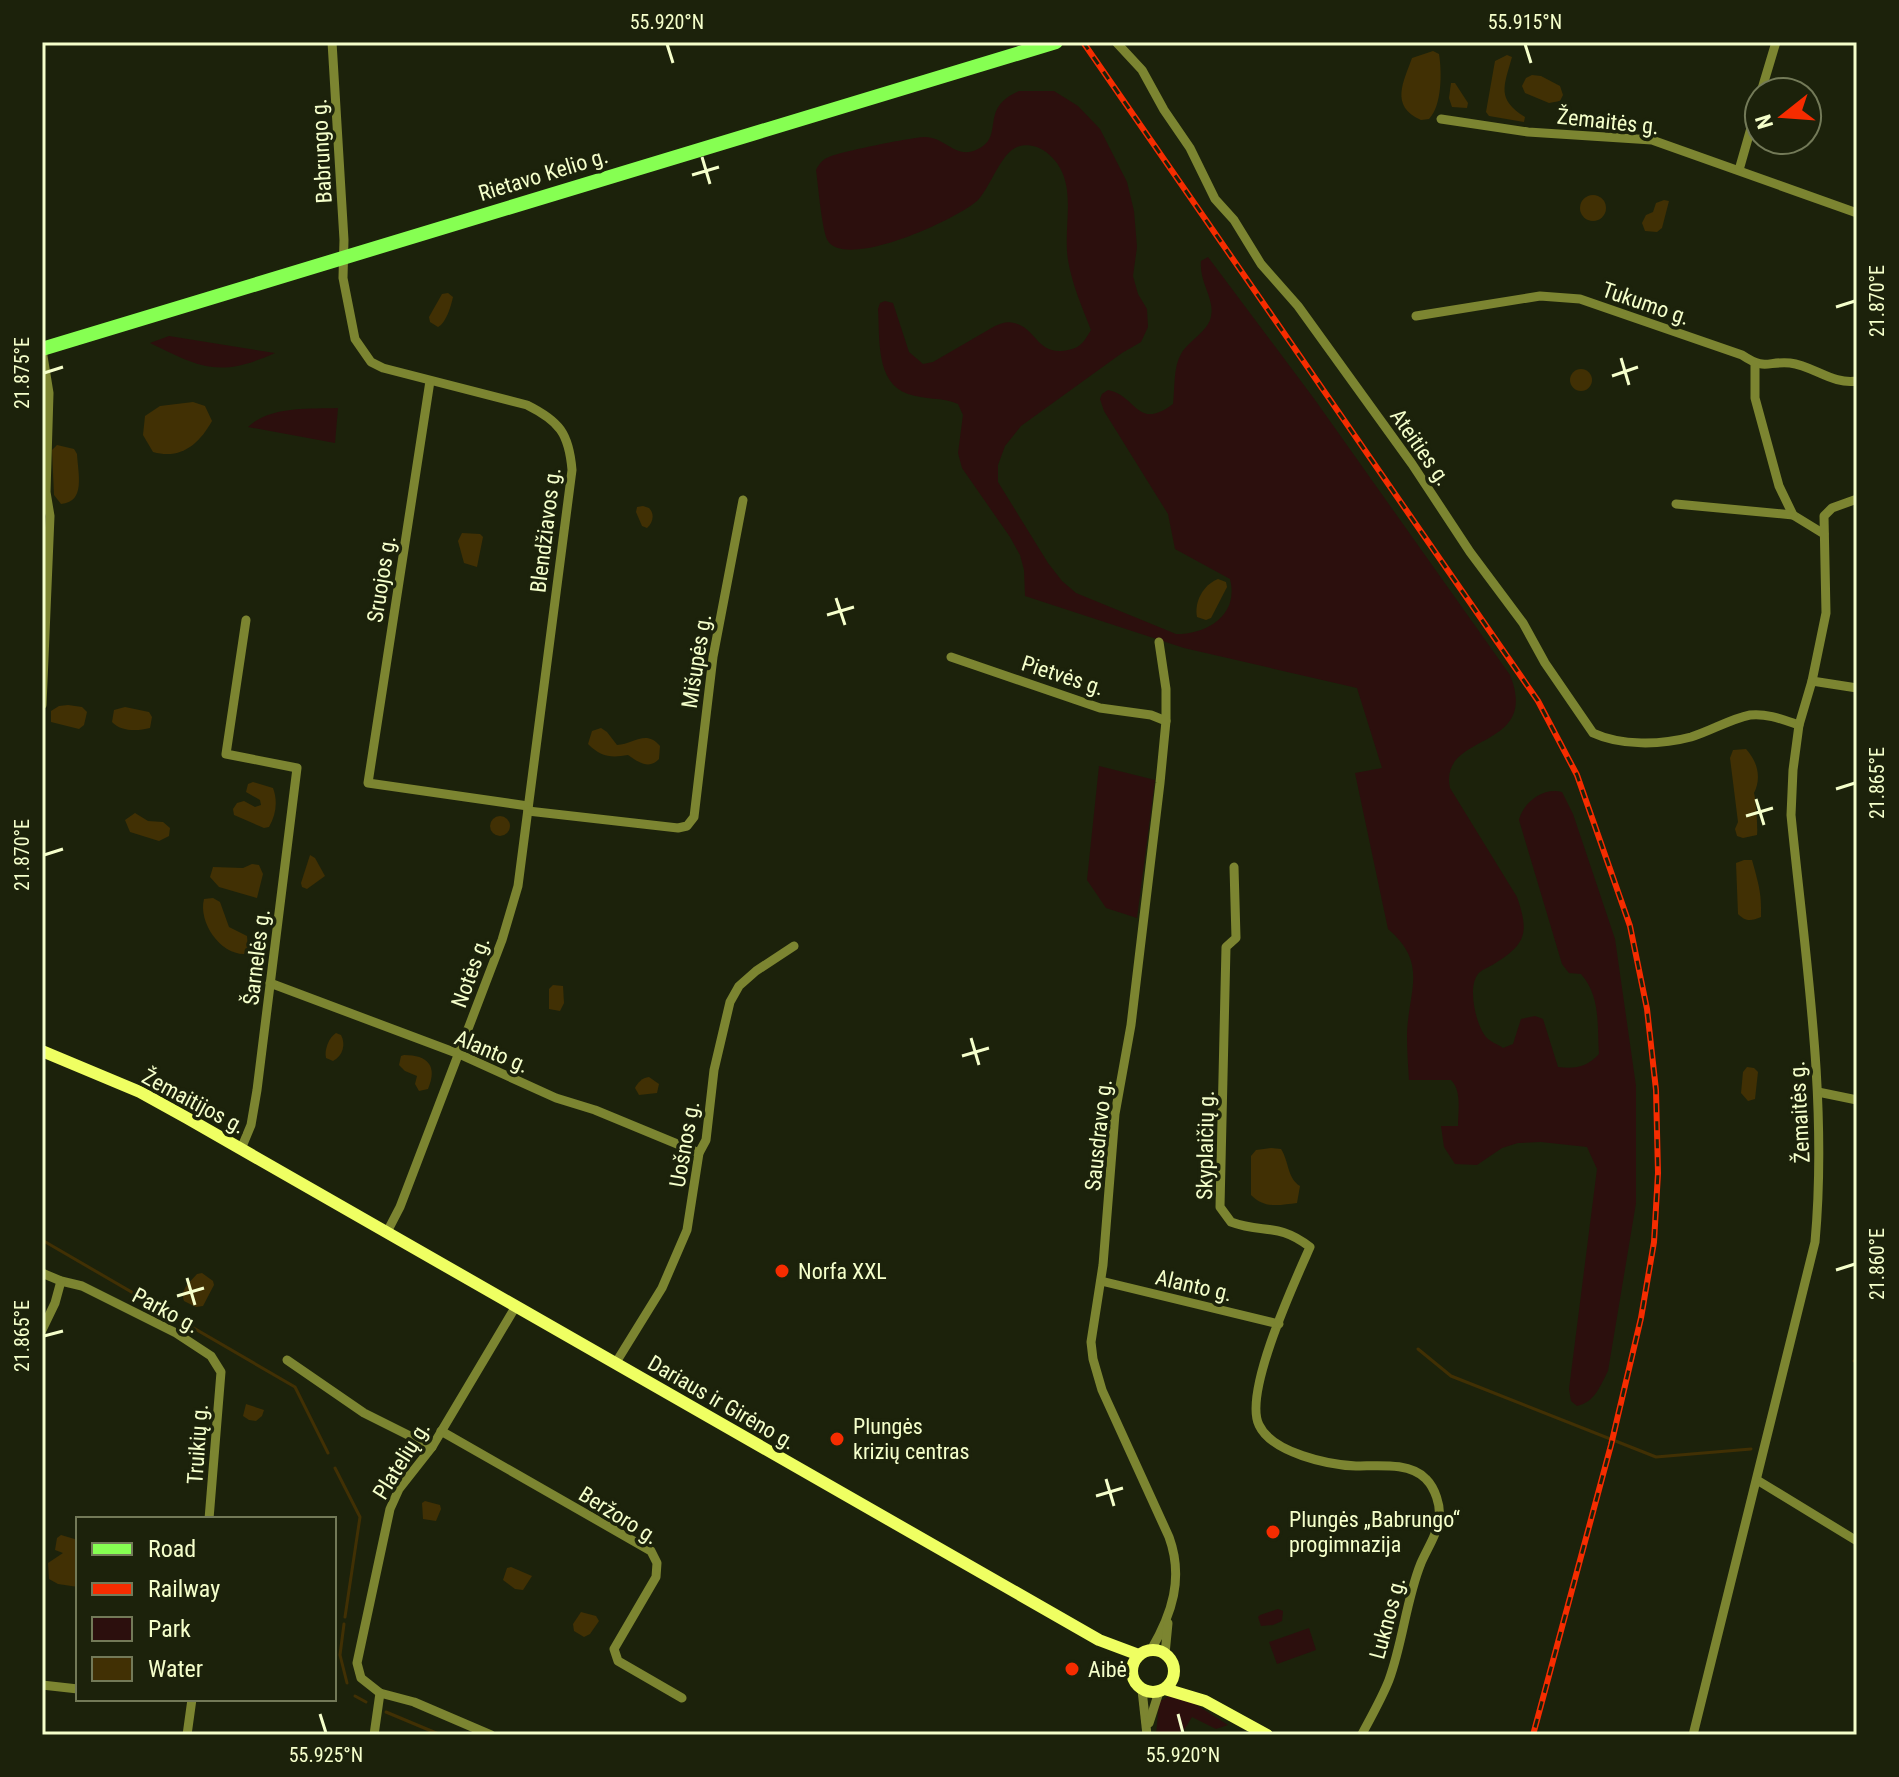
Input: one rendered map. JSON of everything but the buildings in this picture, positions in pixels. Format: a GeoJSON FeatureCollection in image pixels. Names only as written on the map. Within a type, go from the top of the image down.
{"type":"FeatureCollection","features":[{"type":"Feature","properties":{"kind":"main road","name":"Rietavo Kelio g."},"geometry":{"type":"LineString","coordinates":[[42,350],[1056,42]]}},
{"type":"Feature","properties":{"kind":"main road","name":"Žemaitijos g."},"geometry":{"type":"LineString","coordinates":[[42,1051],[140,1092],[322,1196]]}},
{"type":"Feature","properties":{"kind":"main road","name":"Dariaus ir Girėno g."},"geometry":{"type":"LineString","coordinates":[[322,1196],[1102,1642],[1131,1669],[1133,1681],[1142,1690]]}},
{"type":"Feature","properties":{"kind":"main road","name":"Dariaus ir Girėno g."},"geometry":{"type":"LineString","coordinates":[[1102,1642],[1145,1653],[1165,1654]]}},
{"type":"Feature","properties":{"kind":"main road"},"geometry":{"type":"LineString","coordinates":[[1131,1669],[1145,1653]]}},
{"type":"Feature","properties":{"kind":"main road"},"geometry":{"type":"LineString","coordinates":[[1165,1654],[1172,1663],[1174,1674],[1205,1701],[1267,1735]]}},
{"type":"Feature","properties":{"kind":"main road"},"geometry":{"type":"LineString","coordinates":[[1162,1690],[1174,1674]]}},
{"type":"Feature","properties":{"kind":"main road"},"geometry":{"type":"LineString","coordinates":[[1142,1690],[1162,1690],[1205,1701]]}},
{"type":"Feature","properties":{"kind":"street","name":"Babrungo g."},"geometry":{"type":"LineString","coordinates":[[332,42],[344,240],[342,258]]}},
{"type":"Feature","properties":{"kind":"street","name":"Ateities g."},"geometry":{"type":"LineString","coordinates":[[1116,42],[1142,70],[1190,148],[1215,199],[1234,220],[1261,264],[1298,306],[1412,464],[1470,552],[1523,623],[1545,663],[1593,733],[1617,740],[1666,742],[1752,715],[1799,725]]}},
{"type":"Feature","properties":{"kind":"street"},"geometry":{"type":"LineString","coordinates":[[1766,76],[1776,42]]}},
{"type":"Feature","properties":{"kind":"street","name":"Žemaitės g."},"geometry":{"type":"LineString","coordinates":[[1441,119],[1528,132],[1652,140],[1857,213]]}},
{"type":"Feature","properties":{"kind":"street"},"geometry":{"type":"LineString","coordinates":[[1739,170],[1743,156]]}},
{"type":"Feature","properties":{"kind":"street","name":"Blendžiavos g."},"geometry":{"type":"LineString","coordinates":[[342,258],[355,339],[371,362],[430,381],[527,405],[543,412],[565,433],[570,450],[570,488],[528,809]]}},
{"type":"Feature","properties":{"kind":"street","name":"Tukumo g."},"geometry":{"type":"LineString","coordinates":[[1416,316],[1540,296],[1580,299],[1742,355],[1755,364],[1791,363],[1842,382],[1857,381]]}},
{"type":"Feature","properties":{"kind":"street"},"geometry":{"type":"LineString","coordinates":[[42,350],[49,393],[46,492],[50,516],[42,705]]}},
{"type":"Feature","properties":{"kind":"street"},"geometry":{"type":"LineString","coordinates":[[1755,364],[1755,398],[1779,486],[1793,515]]}},
{"type":"Feature","properties":{"kind":"street","name":"Sruojos g."},"geometry":{"type":"LineString","coordinates":[[430,381],[368,783],[528,809]]}},
{"type":"Feature","properties":{"kind":"street"},"geometry":{"type":"LineString","coordinates":[[1824,534],[1824,516],[1832,508],[1857,499]]}},
{"type":"Feature","properties":{"kind":"street","name":"Mišupės g."},"geometry":{"type":"LineString","coordinates":[[528,809],[670,828],[687,826],[694,817],[713,657],[743,500]]}},
{"type":"Feature","properties":{"kind":"street"},"geometry":{"type":"LineString","coordinates":[[1676,504],[1793,515],[1824,534]]}},
{"type":"Feature","properties":{"kind":"street","name":"Žemaitės g."},"geometry":{"type":"LineString","coordinates":[[1693,1735],[1815,1242],[1820,1186],[1818,1092],[1791,815],[1799,725],[1826,613],[1824,534]]}},
{"type":"Feature","properties":{"kind":"street","name":"Šarnelės g."},"geometry":{"type":"LineString","coordinates":[[241,1149],[251,1125],[257,1090],[297,768],[226,754],[246,620]]}},
{"type":"Feature","properties":{"kind":"street","name":"Sausdravo g."},"geometry":{"type":"LineString","coordinates":[[1159,642],[1166,689],[1166,721],[1131,1025],[1115,1114],[1101,1281],[1092,1329],[1093,1359],[1102,1390],[1173,1549],[1177,1576],[1168,1616],[1165,1654]]}},
{"type":"Feature","properties":{"kind":"street","name":"Pietvės g."},"geometry":{"type":"LineString","coordinates":[[951,657],[1100,708],[1151,715],[1166,721]]}},
{"type":"Feature","properties":{"kind":"street"},"geometry":{"type":"LineString","coordinates":[[1812,681],[1857,688]]}},
{"type":"Feature","properties":{"kind":"street","name":"Notės g."},"geometry":{"type":"LineString","coordinates":[[387,1232],[400,1207],[502,940],[514,900],[528,809]]}},
{"type":"Feature","properties":{"kind":"street","name":"Skyplaičių g."},"geometry":{"type":"LineString","coordinates":[[1234,867],[1236,938],[1226,947],[1225,1084],[1219,1198],[1224,1214],[1231,1222],[1281,1230],[1310,1247],[1284,1306],[1256,1393],[1254,1411],[1259,1427],[1270,1438],[1312,1459],[1339,1465],[1416,1471]]}},
{"type":"Feature","properties":{"kind":"street","name":"Uošnos g."},"geometry":{"type":"LineString","coordinates":[[615,1364],[662,1288],[687,1230],[699,1153],[706,1140],[714,1070],[730,1002],[739,986],[756,971],[794,946]]}},
{"type":"Feature","properties":{"kind":"street","name":"Alanto g."},"geometry":{"type":"LineString","coordinates":[[270,983],[459,1054],[556,1098],[619,1119],[699,1153]]}},
{"type":"Feature","properties":{"kind":"street"},"geometry":{"type":"LineString","coordinates":[[1818,1092],[1857,1100]]}},
{"type":"Feature","properties":{"kind":"street","name":"Parko g."},"geometry":{"type":"LineString","coordinates":[[42,1273],[82,1286],[176,1333],[211,1356],[221,1372]]}},
{"type":"Feature","properties":{"kind":"street"},"geometry":{"type":"LineString","coordinates":[[42,1330],[61,1281]]}},
{"type":"Feature","properties":{"kind":"street","name":"Alanto g."},"geometry":{"type":"LineString","coordinates":[[1101,1281],[1279,1324]]}},
{"type":"Feature","properties":{"kind":"street","name":"Platelių g."},"geometry":{"type":"LineString","coordinates":[[380,1693],[361,1678],[357,1663],[383,1530],[399,1489],[432,1447],[516,1306]]}},
{"type":"Feature","properties":{"kind":"street"},"geometry":{"type":"LineString","coordinates":[[287,1360],[364,1413],[432,1447]]}},
{"type":"Feature","properties":{"kind":"street","name":"Truikių g."},"geometry":{"type":"LineString","coordinates":[[209,1517],[221,1372]]}},
{"type":"Feature","properties":{"kind":"street","name":"Beržoro g."},"geometry":{"type":"LineString","coordinates":[[441,1431],[651,1551],[657,1563],[656,1577],[614,1649],[618,1661],[682,1698]]}},
{"type":"Feature","properties":{"kind":"street","name":"Luknos g."},"geometry":{"type":"LineString","coordinates":[[1362,1734],[1389,1680],[1422,1562],[1437,1529],[1440,1514],[1437,1498],[1428,1480],[1416,1471]]}},
{"type":"Feature","properties":{"kind":"street"},"geometry":{"type":"LineString","coordinates":[[1757,1480],[1857,1541]]}},
{"type":"Feature","properties":{"kind":"street","name":"Sausdravo g."},"geometry":{"type":"LineString","coordinates":[[1145,1653],[1168,1616]]}},
{"type":"Feature","properties":{"kind":"street"},"geometry":{"type":"LineString","coordinates":[[42,1685],[76,1689]]}},
{"type":"Feature","properties":{"kind":"street"},"geometry":{"type":"LineString","coordinates":[[1142,1690],[1147,1733]]}},
{"type":"Feature","properties":{"kind":"street"},"geometry":{"type":"LineString","coordinates":[[1147,1733],[1162,1690]]}},
{"type":"Feature","properties":{"kind":"street"},"geometry":{"type":"LineString","coordinates":[[374,1735],[380,1693],[414,1702],[491,1735]]}},
{"type":"Feature","properties":{"kind":"street"},"geometry":{"type":"LineString","coordinates":[[187,1735],[192,1701]]}},
{"type":"Feature","properties":{"kind":"green space"},"geometry":{"type":"Polygon","coordinates":[[[1019,91],[1054,91],[1078,106],[1100,129],[1127,182],[1134,211],[1137,247],[1133,276],[1138,294],[1147,309],[1148,327],[1141,342],[1021,426],[1005,446],[998,465],[998,482],[1048,563],[1076,593],[1176,634],[1210,626],[1226,612],[1232,591],[1230,579],[1175,549],[1168,514],[1104,411],[1100,399],[1108,390],[1118,393],[1144,413],[1152,414],[1173,404],[1178,360],[1211,316],[1211,303],[1201,269],[1201,261],[1208,257],[1315,400],[1510,675],[1516,700],[1512,717],[1501,730],[1459,757],[1450,770],[1450,788],[1517,897],[1524,928],[1513,950],[1478,974],[1473,988],[1474,1007],[1483,1033],[1503,1048],[1513,1044],[1521,1019],[1535,1016],[1543,1019],[1558,1067],[1564,1068],[1586,1064],[1599,1054],[1595,1002],[1581,974],[1569,973],[1562,964],[1519,820],[1529,802],[1541,794],[1555,791],[1562,792],[1573,814],[1615,939],[1636,1086],[1636,1203],[1608,1371],[1596,1393],[1583,1404],[1577,1406],[1571,1401],[1569,1389],[1597,1169],[1587,1147],[1541,1142],[1518,1143],[1502,1148],[1477,1165],[1455,1164],[1444,1147],[1441,1126],[1458,1126],[1457,1090],[1451,1080],[1409,1080],[1407,1035],[1412,966],[1401,942],[1388,929],[1355,773],[1382,768],[1357,688],[1184,648],[1025,596],[1020,555],[962,468],[958,453],[963,415],[958,404],[908,394],[897,388],[885,370],[881,358],[878,309],[880,303],[885,301],[893,303],[909,352],[923,364],[933,362],[995,326],[1006,323],[1022,326],[1043,346],[1058,351],[1072,349],[1085,340],[1091,330],[1068,260],[1067,188],[1057,163],[1039,148],[1021,146],[1006,156],[978,200],[927,229],[879,246],[857,250],[839,248],[828,241],[816,170],[825,159],[861,148],[925,137],[962,152],[976,150],[990,138],[999,106],[1019,91]]]}},
{"type":"Feature","properties":{"kind":"green space"},"geometry":{"type":"Polygon","coordinates":[[[169,336],[275,353],[239,366],[211,367],[183,359],[150,343],[169,336]]]}},
{"type":"Feature","properties":{"kind":"green space"},"geometry":{"type":"Polygon","coordinates":[[[338,408],[335,443],[248,427],[278,412],[338,408]]]}},
{"type":"Feature","properties":{"kind":"green space"},"geometry":{"type":"Polygon","coordinates":[[[1099,766],[1155,780],[1137,918],[1106,908],[1087,880],[1099,766]]]}},
{"type":"Feature","properties":{"kind":"green space"},"geometry":{"type":"Polygon","coordinates":[[[1278,1609],[1283,1611],[1282,1621],[1261,1626],[1260,1615],[1278,1609]]]}},
{"type":"Feature","properties":{"kind":"green space"},"geometry":{"type":"Polygon","coordinates":[[[1309,1628],[1316,1650],[1277,1664],[1269,1642],[1309,1628]]]}},
{"type":"Feature","properties":{"kind":"green space"},"geometry":{"type":"Polygon","coordinates":[[[1170,1695],[1184,1697],[1228,1725],[1216,1729],[1192,1717],[1181,1735],[1156,1735],[1159,1702],[1170,1695]]]}},
{"type":"Feature","properties":{"kind":"water"},"geometry":{"type":"Polygon","coordinates":[[[1433,51],[1439,54],[1440,61],[1439,97],[1429,119],[1421,120],[1405,108],[1403,84],[1412,58],[1433,51]]]}},
{"type":"Feature","properties":{"kind":"water"},"geometry":{"type":"Polygon","coordinates":[[[1507,55],[1512,57],[1505,84],[1506,98],[1525,117],[1524,122],[1489,116],[1486,112],[1495,61],[1507,55]]]}},
{"type":"Feature","properties":{"kind":"water"},"geometry":{"type":"Polygon","coordinates":[[[1532,75],[1560,86],[1563,95],[1560,101],[1549,103],[1525,93],[1522,86],[1526,78],[1532,75]]]}},
{"type":"Feature","properties":{"kind":"water"},"geometry":{"type":"Polygon","coordinates":[[[1451,83],[1455,83],[1468,103],[1467,108],[1452,107],[1449,98],[1451,83]]]}},
{"type":"Feature","properties":{"kind":"water"},"geometry":{"type":"Polygon","coordinates":[[[1593,195],[1602,199],[1606,208],[1602,217],[1593,221],[1584,217],[1580,208],[1584,199],[1593,195]]]}},
{"type":"Feature","properties":{"kind":"water"},"geometry":{"type":"Polygon","coordinates":[[[1669,201],[1662,228],[1657,232],[1645,231],[1642,223],[1646,215],[1653,212],[1656,203],[1669,201]]]}},
{"type":"Feature","properties":{"kind":"water"},"geometry":{"type":"Polygon","coordinates":[[[448,293],[453,297],[451,305],[438,327],[430,322],[429,317],[442,294],[448,293]]]}},
{"type":"Feature","properties":{"kind":"water"},"geometry":{"type":"Polygon","coordinates":[[[1581,369],[1589,372],[1592,380],[1589,388],[1581,391],[1573,388],[1570,380],[1573,372],[1581,369]]]}},
{"type":"Feature","properties":{"kind":"water"},"geometry":{"type":"Polygon","coordinates":[[[193,402],[205,406],[212,421],[201,437],[181,452],[153,452],[143,435],[145,416],[160,406],[193,402]]]}},
{"type":"Feature","properties":{"kind":"water"},"geometry":{"type":"Polygon","coordinates":[[[57,445],[74,449],[77,454],[77,493],[69,502],[61,504],[54,495],[52,450],[57,445]]]}},
{"type":"Feature","properties":{"kind":"water"},"geometry":{"type":"Polygon","coordinates":[[[637,507],[651,510],[653,516],[647,528],[642,526],[636,512],[637,507]]]}},
{"type":"Feature","properties":{"kind":"water"},"geometry":{"type":"Polygon","coordinates":[[[462,533],[483,537],[477,567],[464,563],[458,541],[462,533]]]}},
{"type":"Feature","properties":{"kind":"water"},"geometry":{"type":"Polygon","coordinates":[[[1218,579],[1226,582],[1227,587],[1211,618],[1197,617],[1201,595],[1208,585],[1218,579]]]}},
{"type":"Feature","properties":{"kind":"water"},"geometry":{"type":"Polygon","coordinates":[[[68,705],[82,707],[87,712],[84,725],[79,729],[51,722],[51,711],[68,705]]]}},
{"type":"Feature","properties":{"kind":"water"},"geometry":{"type":"Polygon","coordinates":[[[125,707],[149,712],[152,717],[150,728],[130,730],[112,722],[114,710],[125,707]]]}},
{"type":"Feature","properties":{"kind":"water"},"geometry":{"type":"Polygon","coordinates":[[[601,728],[617,745],[645,738],[655,741],[660,746],[659,759],[647,764],[628,755],[611,756],[597,752],[588,744],[592,731],[601,728]]]}},
{"type":"Feature","properties":{"kind":"water"},"geometry":{"type":"Polygon","coordinates":[[[1746,749],[1757,770],[1758,781],[1754,793],[1757,835],[1743,838],[1737,836],[1735,829],[1738,822],[1730,758],[1733,750],[1746,749]]]}},
{"type":"Feature","properties":{"kind":"water"},"geometry":{"type":"Polygon","coordinates":[[[253,782],[273,788],[276,808],[269,827],[264,828],[234,815],[233,809],[237,803],[244,801],[255,807],[261,805],[260,800],[246,792],[248,784],[253,782]]]}},
{"type":"Feature","properties":{"kind":"water"},"geometry":{"type":"Polygon","coordinates":[[[135,813],[148,821],[163,822],[170,828],[169,836],[159,841],[130,832],[125,820],[135,813]]]}},
{"type":"Feature","properties":{"kind":"water"},"geometry":{"type":"Polygon","coordinates":[[[500,816],[507,819],[510,826],[507,833],[500,836],[493,833],[490,826],[493,819],[500,816]]]}},
{"type":"Feature","properties":{"kind":"water"},"geometry":{"type":"Polygon","coordinates":[[[310,855],[325,876],[307,889],[301,883],[310,855]]]}},
{"type":"Feature","properties":{"kind":"water"},"geometry":{"type":"Polygon","coordinates":[[[1752,860],[1760,894],[1761,917],[1751,920],[1738,914],[1736,863],[1752,860]]]}},
{"type":"Feature","properties":{"kind":"water"},"geometry":{"type":"Polygon","coordinates":[[[259,865],[263,874],[257,898],[219,887],[210,877],[213,867],[243,868],[259,865]]]}},
{"type":"Feature","properties":{"kind":"water"},"geometry":{"type":"Polygon","coordinates":[[[213,898],[220,902],[229,927],[247,936],[248,950],[244,954],[235,953],[219,943],[208,927],[204,917],[204,899],[213,898]]]}},
{"type":"Feature","properties":{"kind":"water"},"geometry":{"type":"Polygon","coordinates":[[[553,985],[563,986],[564,1003],[560,1011],[549,1009],[549,989],[553,985]]]}},
{"type":"Feature","properties":{"kind":"water"},"geometry":{"type":"Polygon","coordinates":[[[336,1033],[343,1038],[343,1046],[333,1061],[326,1058],[326,1051],[336,1033]]]}},
{"type":"Feature","properties":{"kind":"water"},"geometry":{"type":"Polygon","coordinates":[[[404,1055],[419,1057],[429,1063],[432,1074],[428,1089],[419,1091],[415,1084],[417,1076],[399,1065],[404,1055]]]}},
{"type":"Feature","properties":{"kind":"water"},"geometry":{"type":"Polygon","coordinates":[[[1747,1067],[1758,1072],[1755,1099],[1748,1101],[1741,1093],[1743,1072],[1747,1067]]]}},
{"type":"Feature","properties":{"kind":"water"},"geometry":{"type":"Polygon","coordinates":[[[649,1077],[659,1084],[657,1093],[639,1095],[636,1086],[649,1077]]]}},
{"type":"Feature","properties":{"kind":"water"},"geometry":{"type":"Polygon","coordinates":[[[1281,1149],[1293,1179],[1300,1186],[1297,1203],[1267,1204],[1251,1195],[1251,1156],[1256,1150],[1281,1149]]]}},
{"type":"Feature","properties":{"kind":"water"},"geometry":{"type":"Polygon","coordinates":[[[202,1273],[214,1285],[203,1306],[196,1307],[184,1301],[183,1293],[197,1274],[202,1273]]]}},
{"type":"Feature","properties":{"kind":"water"},"geometry":{"type":"Polygon","coordinates":[[[246,1404],[264,1410],[262,1416],[256,1421],[243,1416],[246,1404]]]}},
{"type":"Feature","properties":{"kind":"water"},"geometry":{"type":"Polygon","coordinates":[[[422,1503],[440,1505],[436,1521],[423,1519],[422,1503]]]}},
{"type":"Feature","properties":{"kind":"water"},"geometry":{"type":"Polygon","coordinates":[[[61,1535],[76,1539],[76,1587],[49,1579],[48,1563],[63,1553],[55,1550],[57,1538],[61,1535]]]}},
{"type":"Feature","properties":{"kind":"water"},"geometry":{"type":"Polygon","coordinates":[[[507,1568],[532,1576],[523,1590],[515,1589],[503,1580],[507,1568]]]}},
{"type":"Feature","properties":{"kind":"water"},"geometry":{"type":"Polygon","coordinates":[[[581,1612],[596,1616],[599,1621],[584,1637],[574,1631],[573,1624],[581,1612]]]}},
{"type":"Feature","properties":{"kind":"waterway"},"geometry":{"type":"LineString","coordinates":[[42,1240],[295,1387],[328,1453]]}},
{"type":"Feature","properties":{"kind":"waterway"},"geometry":{"type":"LineString","coordinates":[[1418,1349],[1451,1376],[1656,1457],[1751,1449]]}},
{"type":"Feature","properties":{"kind":"waterway"},"geometry":{"type":"LineString","coordinates":[[335,1468],[360,1517],[345,1617]]}},
{"type":"Feature","properties":{"kind":"waterway"},"geometry":{"type":"LineString","coordinates":[[344,1624],[340,1655],[347,1683]]}},
{"type":"Feature","properties":{"kind":"waterway"},"geometry":{"type":"LineString","coordinates":[[355,1696],[366,1702]]}},
{"type":"Feature","properties":{"kind":"waterway"},"geometry":{"type":"LineString","coordinates":[[386,1712],[441,1735]]}},
{"type":"Feature","properties":{"kind":"railway"},"geometry":{"type":"LineString","coordinates":[[1083,42],[1538,701],[1577,775],[1630,926],[1647,1009],[1656,1090],[1658,1173],[1654,1242],[1641,1318],[1611,1445],[1533,1735]]}},
{"type":"Feature","properties":{"kind":"place","name":"Norfa XXL"},"geometry":{"type":"Point","coordinates":[782,1271]}},
{"type":"Feature","properties":{"kind":"place","name":"Plungės krizių centras"},"geometry":{"type":"Point","coordinates":[837,1439]}},
{"type":"Feature","properties":{"kind":"place","name":"Plungės „Babrungo“ progimnazija"},"geometry":{"type":"Point","coordinates":[1273,1532]}},
{"type":"Feature","properties":{"kind":"place","name":"Aibė"},"geometry":{"type":"Point","coordinates":[1072,1669]}}]}
